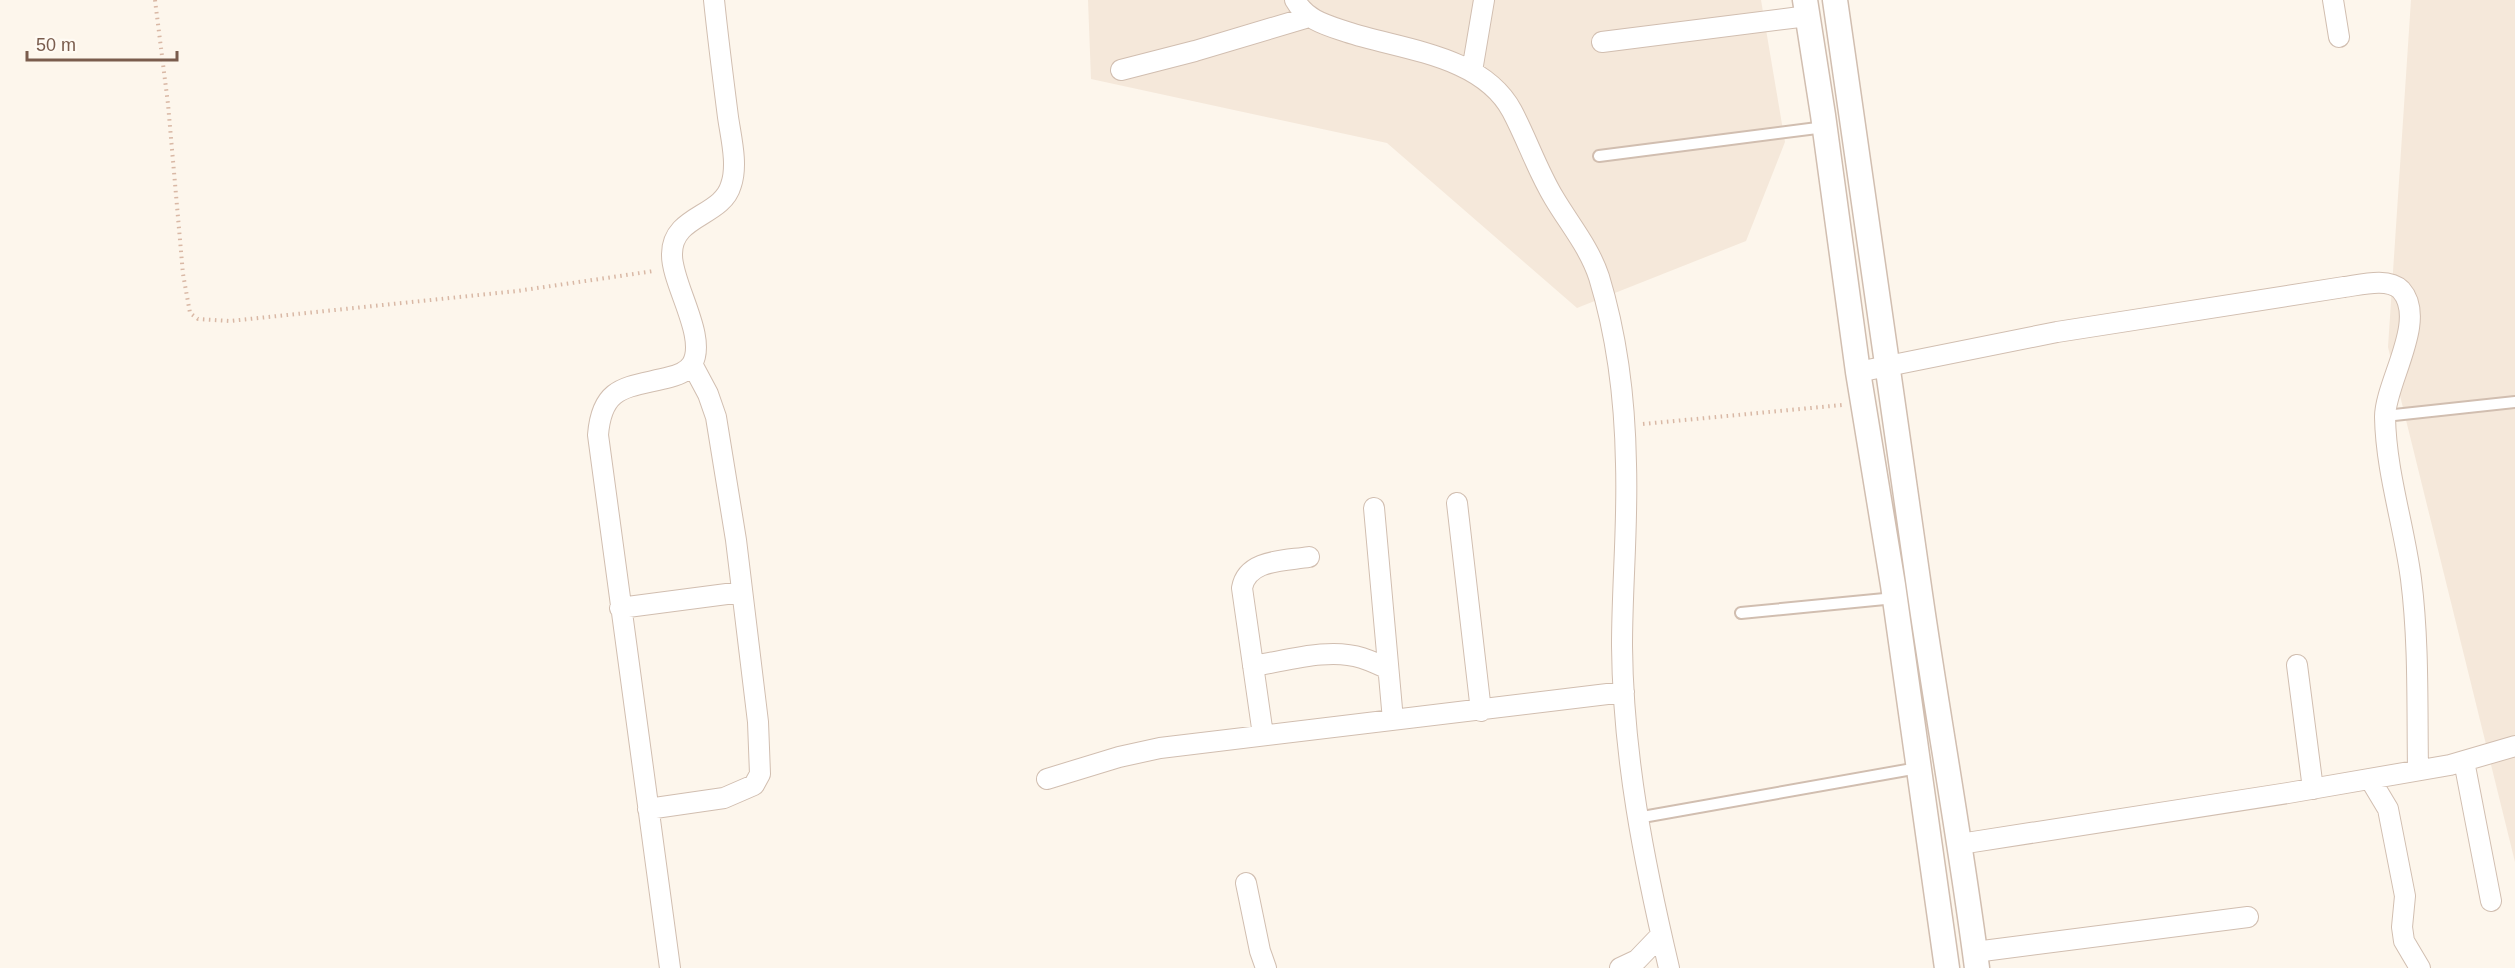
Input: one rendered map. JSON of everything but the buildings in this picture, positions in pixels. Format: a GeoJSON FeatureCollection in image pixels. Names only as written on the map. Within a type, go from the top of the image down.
{"type":"FeatureCollection","features":[{"type":"Feature","properties":{"kind":"street"},"geometry":{"type":"LineString","coordinates":[[670,968],[598,435],[599,416],[604,402],[614,393],[682,374],[692,364],[696,353],[687,304],[673,269],[671,254],[674,241],[681,229],[715,206],[726,196],[731,186],[733,172],[731,136],[714,0]]}},
{"type":"Feature","properties":{"kind":"street"},"geometry":{"type":"LineString","coordinates":[[1295,0],[1309,17],[1325,25],[1412,49],[1472,71],[1491,84],[1511,108],[1554,198],[1587,246],[1607,309],[1617,365],[1626,464],[1622,647],[1624,714],[1637,818],[1668,968]]}},
{"type":"Feature","properties":{"kind":"street"},"geometry":{"type":"LineString","coordinates":[[1472,71],[1484,0]]}},
{"type":"Feature","properties":{"kind":"street"},"geometry":{"type":"LineString","coordinates":[[1835,0],[1872,369],[1863,403],[1894,598],[1947,968]]}},
{"type":"Feature","properties":{"kind":"street"},"geometry":{"type":"LineString","coordinates":[[2332,0],[2339,37]]}},
{"type":"Feature","properties":{"kind":"street"},"geometry":{"type":"LineString","coordinates":[[1602,42],[1806,8],[1825,127],[1932,671],[1976,960],[2248,917]]}},
{"type":"Feature","properties":{"kind":"street"},"geometry":{"type":"LineString","coordinates":[[1121,70],[1309,17]]}},
{"type":"Feature","properties":{"kind":"street"},"geometry":{"type":"LineString","coordinates":[[1872,369],[2057,332],[2344,287],[2375,283],[2391,284],[2401,290],[2407,302],[2409,333],[2385,416],[2391,469],[2411,580],[2418,770]]}},
{"type":"Feature","properties":{"kind":"street"},"geometry":{"type":"LineString","coordinates":[[648,809],[724,798],[754,784],[760,774],[758,722],[742,592],[716,417],[708,394],[692,364]]}},
{"type":"Feature","properties":{"kind":"street"},"geometry":{"type":"LineString","coordinates":[[1457,503],[1480,711]]}},
{"type":"Feature","properties":{"kind":"street"},"geometry":{"type":"LineString","coordinates":[[1374,508],[1393,720]]}},
{"type":"Feature","properties":{"kind":"street"},"geometry":{"type":"LineString","coordinates":[[1263,735],[1242,588],[1244,577],[1251,569],[1266,564],[1309,557]]}},
{"type":"Feature","properties":{"kind":"street"},"geometry":{"type":"LineString","coordinates":[[620,608],[742,592]]}},
{"type":"Feature","properties":{"kind":"street"},"geometry":{"type":"LineString","coordinates":[[1253,666],[1344,655],[1360,657],[1388,669]]}},
{"type":"Feature","properties":{"kind":"street"},"geometry":{"type":"LineString","coordinates":[[2297,665],[2313,789]]}},
{"type":"Feature","properties":{"kind":"street"},"geometry":{"type":"LineString","coordinates":[[1047,779],[1119,757],[1160,748],[1624,692]]}},
{"type":"Feature","properties":{"kind":"street"},"geometry":{"type":"LineString","coordinates":[[1960,844],[2370,779],[2464,761],[2515,746]]}},
{"type":"Feature","properties":{"kind":"street"},"geometry":{"type":"LineString","coordinates":[[2464,761],[2491,901]]}},
{"type":"Feature","properties":{"kind":"street"},"geometry":{"type":"LineString","coordinates":[[2370,779],[2388,809],[2405,896],[2402,927],[2404,941],[2420,968]]}},
{"type":"Feature","properties":{"kind":"street"},"geometry":{"type":"LineString","coordinates":[[1246,883],[1260,951],[1266,968]]}},
{"type":"Feature","properties":{"kind":"street"},"geometry":{"type":"LineString","coordinates":[[1620,968],[1637,960],[1661,935]]}},
{"type":"Feature","properties":{"kind":"lane"},"geometry":{"type":"LineString","coordinates":[[1599,156],[1825,127]]}},
{"type":"Feature","properties":{"kind":"lane"},"geometry":{"type":"LineString","coordinates":[[2385,416],[2515,402]]}},
{"type":"Feature","properties":{"kind":"lane"},"geometry":{"type":"LineString","coordinates":[[1741,613],[1894,598]]}},
{"type":"Feature","properties":{"kind":"lane"},"geometry":{"type":"LineString","coordinates":[[1637,818],[1918,768]]}},
{"type":"Feature","properties":{"kind":"path"},"geometry":{"type":"LineString","coordinates":[[155,0],[168,104],[184,284],[190,313],[198,319],[230,321],[359,309],[517,291],[673,269]]}},
{"type":"Feature","properties":{"kind":"path"},"geometry":{"type":"LineString","coordinates":[[1623,425],[1863,403]]}},
{"type":"Feature","properties":{"kind":"shaded area"},"geometry":{"type":"Polygon","coordinates":[[[1088,0],[1761,0],[1785,142],[1746,241],[1577,308],[1387,143],[1091,79],[1088,0]]]}},
{"type":"Feature","properties":{"kind":"shaded area"},"geometry":{"type":"Polygon","coordinates":[[[2411,0],[2515,0],[2515,862],[2388,347],[2411,0]]]}}]}
